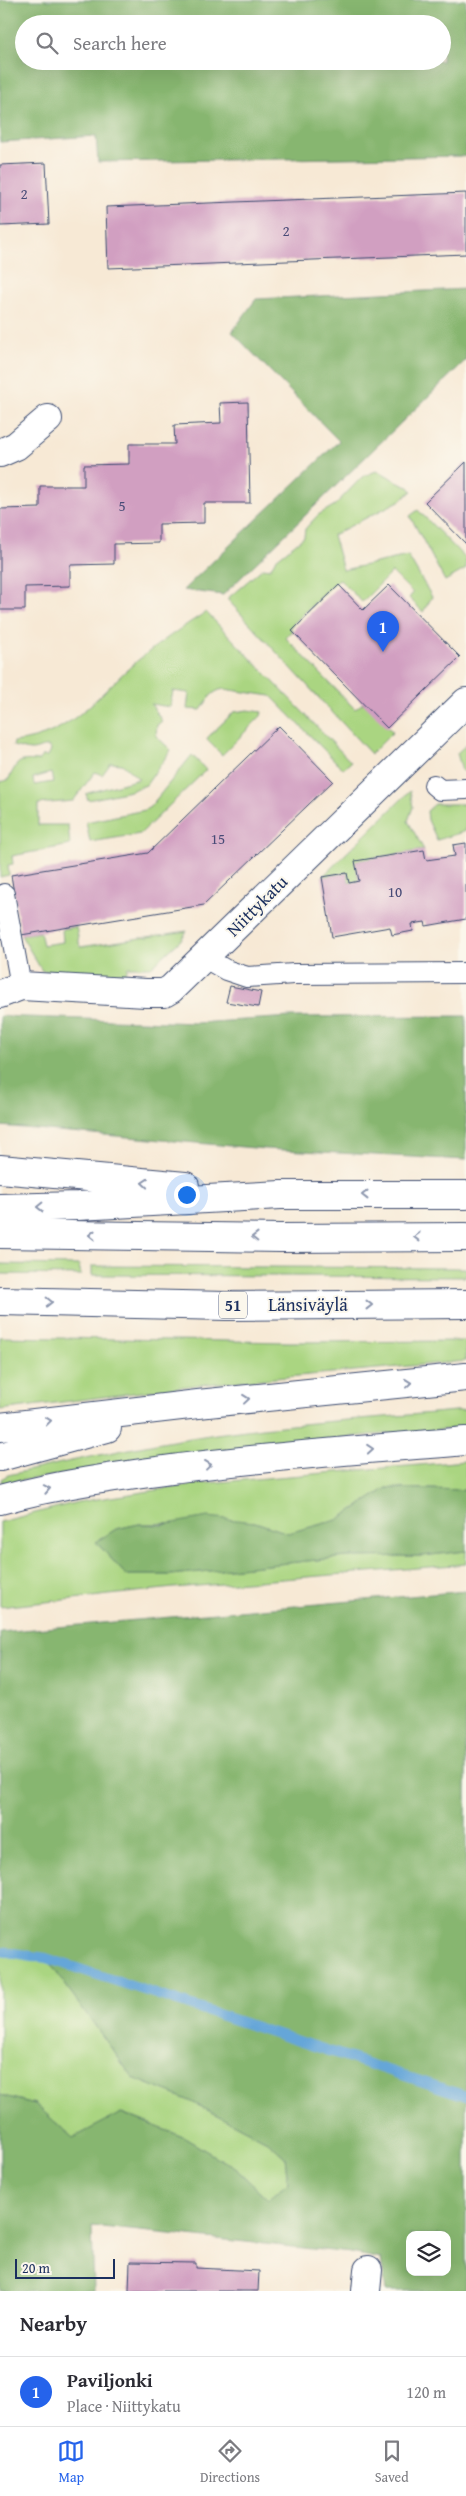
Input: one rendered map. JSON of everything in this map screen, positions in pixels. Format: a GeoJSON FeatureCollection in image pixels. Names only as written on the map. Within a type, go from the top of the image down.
{"type":"FeatureCollection","features":[{"type":"Feature","properties":{"kind":"main road"},"geometry":{"type":"LineString","coordinates":[[0,453],[16,446],[48,419]]}},
{"type":"Feature","properties":{"kind":"main road","name":"Niittykatu"},"geometry":{"type":"LineString","coordinates":[[10,990],[164,993],[171,989],[466,702]]}},
{"type":"Feature","properties":{"kind":"main road"},"geometry":{"type":"LineString","coordinates":[[0,1169],[281,1194]]}},
{"type":"Feature","properties":{"kind":"main road"},"geometry":{"type":"LineString","coordinates":[[0,1208],[78,1206],[281,1194],[466,1194]]}},
{"type":"Feature","properties":{"kind":"main road"},"geometry":{"type":"LineString","coordinates":[[0,1234],[280,1238],[466,1237]]}},
{"type":"Feature","properties":{"kind":"main road","name":"Länsiväylä"},"geometry":{"type":"LineString","coordinates":[[0,1301],[226,1306],[466,1304]]}},
{"type":"Feature","properties":{"kind":"main road"},"geometry":{"type":"LineString","coordinates":[[0,1427],[198,1404],[466,1377]]}},
{"type":"Feature","properties":{"kind":"main road"},"geometry":{"type":"LineString","coordinates":[[0,1457],[198,1404]]}},
{"type":"Feature","properties":{"kind":"main road"},"geometry":{"type":"LineString","coordinates":[[0,1500],[26,1493],[117,1476],[244,1460],[466,1440]]}},
{"type":"Feature","properties":{"kind":"lane"},"geometry":{"type":"LineString","coordinates":[[434,785],[440,790],[466,789]]}},
{"type":"Feature","properties":{"kind":"lane"},"geometry":{"type":"LineString","coordinates":[[4,894],[10,990]]}},
{"type":"Feature","properties":{"kind":"lane"},"geometry":{"type":"LineString","coordinates":[[205,958],[226,970],[248,977],[294,974],[466,973]]}},
{"type":"Feature","properties":{"kind":"green space"},"geometry":{"type":"Polygon","coordinates":[[[0,0],[466,0],[466,156],[98,162],[96,136],[0,142],[0,0]]]}},
{"type":"Feature","properties":{"kind":"green space"},"geometry":{"type":"Polygon","coordinates":[[[466,289],[466,360],[223,595],[183,590],[339,441],[232,332],[256,299],[466,289]]]}},
{"type":"Feature","properties":{"kind":"green space"},"geometry":{"type":"Polygon","coordinates":[[[376,471],[409,487],[412,491],[401,500],[333,535],[343,570],[408,556],[432,597],[423,612],[409,598],[413,593],[392,572],[362,602],[339,579],[290,627],[292,631],[285,637],[355,709],[363,703],[393,732],[371,754],[227,599],[263,568],[270,569],[276,559],[304,537],[305,529],[318,515],[335,505],[362,477],[376,471]]]}},
{"type":"Feature","properties":{"kind":"green space"},"geometry":{"type":"Polygon","coordinates":[[[418,510],[466,559],[466,569],[445,581],[410,516],[418,510]]]}},
{"type":"Feature","properties":{"kind":"green space"},"geometry":{"type":"Polygon","coordinates":[[[206,612],[351,762],[343,769],[271,696],[224,689],[213,694],[201,710],[187,709],[189,693],[173,691],[170,707],[151,704],[162,721],[157,725],[156,736],[171,750],[146,785],[130,791],[88,800],[86,794],[88,793],[139,779],[122,764],[111,763],[102,775],[95,772],[73,801],[38,804],[38,825],[68,825],[70,845],[12,856],[13,864],[8,865],[9,875],[0,877],[0,782],[8,780],[21,761],[38,761],[42,756],[48,756],[51,750],[49,747],[46,747],[26,750],[13,746],[14,742],[35,738],[68,723],[95,701],[137,661],[206,612]],[[51,773],[33,778],[34,785],[53,782],[51,773]]]}},
{"type":"Feature","properties":{"kind":"green space"},"geometry":{"type":"Polygon","coordinates":[[[248,710],[262,712],[261,716],[222,755],[207,740],[208,737],[234,712],[248,710]]]}},
{"type":"Feature","properties":{"kind":"green space"},"geometry":{"type":"Polygon","coordinates":[[[466,745],[466,772],[462,771],[457,753],[466,745]]]}},
{"type":"Feature","properties":{"kind":"green space"},"geometry":{"type":"Polygon","coordinates":[[[192,755],[206,770],[140,834],[90,842],[86,822],[145,810],[150,807],[192,755]]]}},
{"type":"Feature","properties":{"kind":"green space"},"geometry":{"type":"Polygon","coordinates":[[[410,791],[413,807],[408,821],[424,850],[356,861],[359,881],[349,883],[347,873],[322,877],[410,791]]]}},
{"type":"Feature","properties":{"kind":"green space"},"geometry":{"type":"Polygon","coordinates":[[[435,804],[466,804],[466,831],[437,840],[428,820],[427,811],[435,804]]]}},
{"type":"Feature","properties":{"kind":"green space"},"geometry":{"type":"Polygon","coordinates":[[[76,927],[80,947],[187,931],[180,941],[151,967],[128,967],[125,974],[42,971],[21,935],[40,932],[43,945],[63,942],[62,929],[76,927]]]}},
{"type":"Feature","properties":{"kind":"green space"},"geometry":{"type":"Polygon","coordinates":[[[0,1016],[196,1023],[291,1017],[466,1016],[466,1160],[266,1149],[0,1126],[0,1016]]]}},
{"type":"Feature","properties":{"kind":"green space"},"geometry":{"type":"Polygon","coordinates":[[[0,1264],[79,1265],[81,1275],[0,1274],[0,1264]]]}},
{"type":"Feature","properties":{"kind":"green space"},"geometry":{"type":"Polygon","coordinates":[[[92,1266],[466,1268],[466,1277],[92,1275],[92,1266]]]}},
{"type":"Feature","properties":{"kind":"green space"},"geometry":{"type":"Polygon","coordinates":[[[0,1337],[290,1342],[466,1341],[466,1361],[197,1385],[0,1410],[0,1337]]]}},
{"type":"Feature","properties":{"kind":"green space"},"geometry":{"type":"Polygon","coordinates":[[[466,1410],[466,1428],[370,1435],[248,1448],[2,1483],[1,1479],[8,1475],[97,1455],[216,1434],[301,1424],[466,1410]]]}},
{"type":"Feature","properties":{"kind":"green space"},"geometry":{"type":"Polygon","coordinates":[[[466,1461],[466,1490],[387,1488],[337,1520],[288,1533],[255,1522],[139,1524],[116,1529],[96,1542],[126,1575],[171,1575],[346,1557],[422,1556],[466,1551],[466,1564],[173,1588],[0,1607],[0,1522],[78,1502],[196,1484],[466,1461]]]}},
{"type":"Feature","properties":{"kind":"green space"},"geometry":{"type":"Polygon","coordinates":[[[387,1488],[466,1490],[466,1551],[422,1556],[346,1557],[171,1575],[126,1575],[96,1542],[116,1529],[139,1524],[162,1525],[208,1517],[255,1522],[288,1533],[337,1520],[387,1488]]]}},
{"type":"Feature","properties":{"kind":"green space"},"geometry":{"type":"Polygon","coordinates":[[[466,1591],[466,2291],[386,2291],[381,2259],[351,2253],[92,2226],[94,2291],[0,2291],[0,2095],[35,2104],[73,2138],[121,2113],[183,2137],[236,2169],[268,2199],[288,2183],[285,2157],[267,2141],[190,2101],[133,2078],[46,1958],[0,1948],[0,1632],[466,1591]]]}},
{"type":"Feature","properties":{"kind":"green space"},"geometry":{"type":"Polygon","coordinates":[[[0,1948],[46,1958],[133,2078],[190,2101],[267,2141],[285,2157],[288,2184],[268,2199],[236,2169],[183,2137],[122,2113],[73,2138],[35,2104],[0,2095],[0,1948]]]}},
{"type":"Feature","properties":{"kind":"building"},"geometry":{"type":"Polygon","coordinates":[[[46,163],[49,224],[0,226],[0,165],[46,163]]]}},
{"type":"Feature","properties":{"kind":"building"},"geometry":{"type":"Polygon","coordinates":[[[466,193],[466,254],[108,268],[106,207],[466,193]]]}},
{"type":"Feature","properties":{"kind":"building"},"geometry":{"type":"Polygon","coordinates":[[[248,402],[250,503],[204,503],[204,523],[159,524],[159,543],[114,544],[114,564],[70,565],[70,586],[25,587],[25,610],[0,610],[0,509],[40,508],[40,486],[84,486],[84,465],[129,464],[129,444],[175,444],[174,425],[221,423],[220,403],[248,402]]]}},
{"type":"Feature","properties":{"kind":"building"},"geometry":{"type":"Polygon","coordinates":[[[466,462],[466,544],[425,502],[466,462]]]}},
{"type":"Feature","properties":{"kind":"building"},"geometry":{"type":"Polygon","coordinates":[[[339,585],[363,610],[389,585],[460,657],[387,728],[292,631],[339,585]]]}},
{"type":"Feature","properties":{"kind":"building"},"geometry":{"type":"Polygon","coordinates":[[[279,726],[333,781],[204,905],[21,935],[11,875],[148,853],[279,726]]]}},
{"type":"Feature","properties":{"kind":"building"},"geometry":{"type":"Polygon","coordinates":[[[466,843],[466,919],[426,926],[425,922],[412,924],[413,931],[392,935],[390,927],[332,937],[322,877],[347,873],[349,883],[359,881],[355,861],[424,850],[426,860],[455,856],[453,845],[466,843]]]}},
{"type":"Feature","properties":{"kind":"building"},"geometry":{"type":"Polygon","coordinates":[[[230,986],[261,992],[258,1007],[226,1002],[230,986]]]}},
{"type":"Feature","properties":{"kind":"building"},"geometry":{"type":"Polygon","coordinates":[[[130,2262],[196,2263],[196,2268],[259,2271],[258,2291],[129,2291],[130,2262]]]}},
{"type":"Feature","properties":{"kind":"waterway"},"geometry":{"type":"LineString","coordinates":[[0,1951],[46,1958],[466,2096]]}},
{"type":"Feature","properties":{"kind":"place","name":"Paviljonki"},"geometry":{"type":"Point","coordinates":[383,652]}}]}
